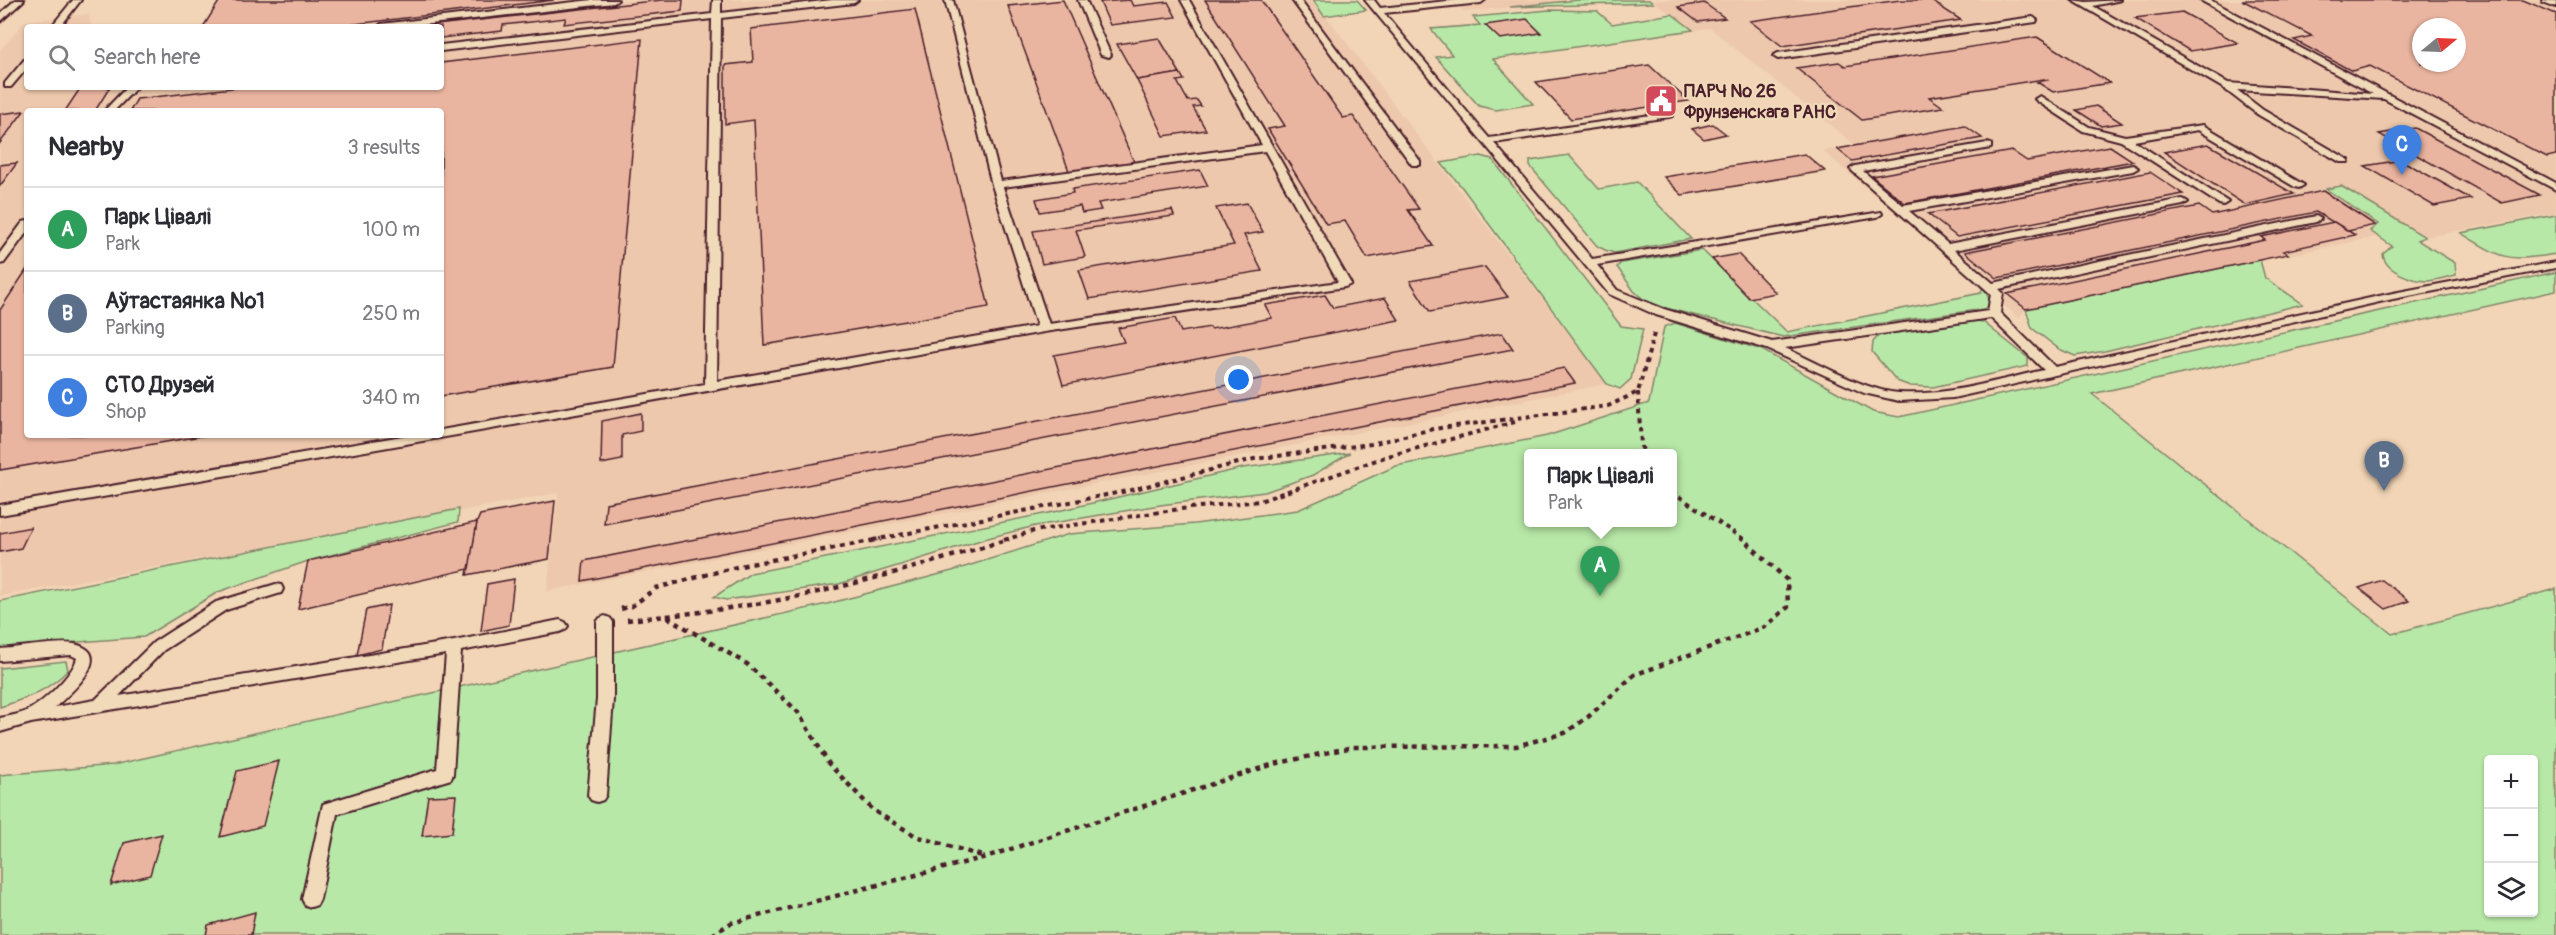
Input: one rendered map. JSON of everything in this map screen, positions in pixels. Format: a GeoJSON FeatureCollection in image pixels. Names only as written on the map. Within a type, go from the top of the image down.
{"type":"FeatureCollection","features":[{"type":"Feature","properties":{"kind":"lane"},"geometry":{"type":"LineString","coordinates":[[0,19],[20,0]]}},
{"type":"Feature","properties":{"kind":"lane"},"geometry":{"type":"LineString","coordinates":[[57,24],[77,0]]}},
{"type":"Feature","properties":{"kind":"lane"},"geometry":{"type":"LineString","coordinates":[[407,24],[614,0]]}},
{"type":"Feature","properties":{"kind":"lane"},"geometry":{"type":"LineString","coordinates":[[711,387],[717,0]]}},
{"type":"Feature","properties":{"kind":"lane"},"geometry":{"type":"LineString","coordinates":[[444,48],[852,0]]}},
{"type":"Feature","properties":{"kind":"lane"},"geometry":{"type":"LineString","coordinates":[[949,0],[997,185],[1044,328]]}},
{"type":"Feature","properties":{"kind":"lane"},"geometry":{"type":"LineString","coordinates":[[1082,0],[1106,55]]}},
{"type":"Feature","properties":{"kind":"lane"},"geometry":{"type":"LineString","coordinates":[[444,433],[1044,328],[1346,284],[1185,0]]}},
{"type":"Feature","properties":{"kind":"lane"},"geometry":{"type":"LineString","coordinates":[[1296,0],[1416,163]]}},
{"type":"Feature","properties":{"kind":"lane"},"geometry":{"type":"LineString","coordinates":[[1369,0],[1614,292],[1659,312],[1771,346],[1868,390],[1899,397],[1953,394],[2393,296],[2556,265]]}},
{"type":"Feature","properties":{"kind":"lane"},"geometry":{"type":"LineString","coordinates":[[1378,11],[1480,0]]}},
{"type":"Feature","properties":{"kind":"lane"},"geometry":{"type":"LineString","coordinates":[[2076,0],[2226,86],[2260,112],[2344,160]]}},
{"type":"Feature","properties":{"kind":"lane"},"geometry":{"type":"LineString","coordinates":[[2085,5],[2117,0]]}},
{"type":"Feature","properties":{"kind":"lane"},"geometry":{"type":"LineString","coordinates":[[2204,0],[2554,185]]}},
{"type":"Feature","properties":{"kind":"lane"},"geometry":{"type":"LineString","coordinates":[[2546,0],[2556,4]]}},
{"type":"Feature","properties":{"kind":"lane"},"geometry":{"type":"LineString","coordinates":[[1778,56],[2033,20]]}},
{"type":"Feature","properties":{"kind":"lane"},"geometry":{"type":"LineString","coordinates":[[8,85],[24,66]]}},
{"type":"Feature","properties":{"kind":"lane"},"geometry":{"type":"LineString","coordinates":[[2226,86],[2387,97]]}},
{"type":"Feature","properties":{"kind":"lane"},"geometry":{"type":"LineString","coordinates":[[112,108],[129,90]]}},
{"type":"Feature","properties":{"kind":"lane"},"geometry":{"type":"LineString","coordinates":[[2040,99],[2086,129],[2125,139],[2223,202]]}},
{"type":"Feature","properties":{"kind":"lane"},"geometry":{"type":"LineString","coordinates":[[1488,141],[1669,114]]}},
{"type":"Feature","properties":{"kind":"lane"},"geometry":{"type":"LineString","coordinates":[[2125,139],[2200,127],[2299,185]]}},
{"type":"Feature","properties":{"kind":"lane"},"geometry":{"type":"LineString","coordinates":[[1987,146],[1854,170],[1997,293],[1994,314]]}},
{"type":"Feature","properties":{"kind":"lane"},"geometry":{"type":"LineString","coordinates":[[997,185],[1269,147]]}},
{"type":"Feature","properties":{"kind":"lane"},"geometry":{"type":"LineString","coordinates":[[1900,209],[2133,168]]}},
{"type":"Feature","properties":{"kind":"lane"},"geometry":{"type":"LineString","coordinates":[[1945,248],[2183,202]]}},
{"type":"Feature","properties":{"kind":"lane"},"geometry":{"type":"LineString","coordinates":[[1590,263],[1877,214]]}},
{"type":"Feature","properties":{"kind":"lane"},"geometry":{"type":"LineString","coordinates":[[1991,287],[2316,219]]}},
{"type":"Feature","properties":{"kind":"lane"},"geometry":{"type":"LineString","coordinates":[[0,261],[24,228]]}},
{"type":"Feature","properties":{"kind":"lane"},"geometry":{"type":"LineString","coordinates":[[1994,314],[2053,372]]}},
{"type":"Feature","properties":{"kind":"lane"},"geometry":{"type":"LineString","coordinates":[[1771,346],[1994,314]]}},
{"type":"Feature","properties":{"kind":"lane"},"geometry":{"type":"LineString","coordinates":[[0,510],[416,438]]}},
{"type":"Feature","properties":{"kind":"lane"},"geometry":{"type":"LineString","coordinates":[[98,707],[159,646],[221,606],[276,589]]}},
{"type":"Feature","properties":{"kind":"lane"},"geometry":{"type":"LineString","coordinates":[[597,795],[605,699],[608,616]]}},
{"type":"Feature","properties":{"kind":"lane"},"geometry":{"type":"LineString","coordinates":[[0,725],[31,717],[454,647],[560,626]]}},
{"type":"Feature","properties":{"kind":"lane"},"geometry":{"type":"LineString","coordinates":[[311,898],[329,808],[445,774],[454,647]]}},
{"type":"Feature","properties":{"kind":"lane"},"geometry":{"type":"LineString","coordinates":[[0,655],[72,649],[85,655],[84,665],[73,679],[31,717]]}},
{"type":"Feature","properties":{"kind":"path"},"geometry":{"type":"LineString","coordinates":[[1643,449],[1638,392],[1659,312]]}},
{"type":"Feature","properties":{"kind":"path"},"geometry":{"type":"LineString","coordinates":[[608,616],[632,606],[656,588],[740,566],[1126,491],[1254,459],[1371,444],[1433,429],[1608,406],[1638,392]]}},
{"type":"Feature","properties":{"kind":"path"},"geometry":{"type":"LineString","coordinates":[[608,616],[667,616],[699,613],[809,594],[922,565],[1034,531],[1180,509],[1260,501],[1388,456],[1529,418]]}},
{"type":"Feature","properties":{"kind":"path"},"geometry":{"type":"LineString","coordinates":[[712,935],[731,923],[986,857],[1274,764],[1353,747],[1516,746],[1565,733],[1588,717],[1634,675],[1765,627],[1788,607],[1787,580],[1737,533],[1677,495]]}},
{"type":"Feature","properties":{"kind":"path"},"geometry":{"type":"LineString","coordinates":[[667,616],[747,664],[790,704],[798,712],[829,764],[874,811],[916,836],[986,857]]}},
{"type":"Feature","properties":{"kind":"shaded area"},"geometry":{"type":"Polygon","coordinates":[[[220,0],[1314,0],[1607,384],[547,591],[558,493],[0,596],[0,51],[25,21],[88,14],[91,24],[24,24],[24,90],[444,90],[444,24],[205,24],[220,0]]]}},
{"type":"Feature","properties":{"kind":"shaded area"},"geometry":{"type":"Polygon","coordinates":[[[1453,0],[1579,0],[1464,12],[1453,0]]]}},
{"type":"Feature","properties":{"kind":"shaded area"},"geometry":{"type":"Polygon","coordinates":[[[1652,0],[2556,0],[2556,213],[2425,237],[2341,187],[2324,189],[2396,233],[2026,309],[2019,318],[1823,151],[1855,145],[1710,28],[1693,30],[1652,0]]]}},
{"type":"Feature","properties":{"kind":"green space"},"geometry":{"type":"Polygon","coordinates":[[[1313,0],[1357,0],[1366,10],[1324,16],[1313,0]]]}},
{"type":"Feature","properties":{"kind":"green space"},"geometry":{"type":"Polygon","coordinates":[[[1579,0],[1649,0],[1653,3],[1510,7],[1579,0]]]}},
{"type":"Feature","properties":{"kind":"green space"},"geometry":{"type":"Polygon","coordinates":[[[1549,10],[1597,11],[1612,24],[1672,14],[1693,30],[1493,59],[1533,104],[1496,110],[1479,106],[1436,57],[1452,55],[1431,29],[1480,25],[1473,17],[1549,10]]]}},
{"type":"Feature","properties":{"kind":"green space"},"geometry":{"type":"Polygon","coordinates":[[[1569,155],[1599,189],[1637,182],[1691,239],[1614,253],[1597,246],[1530,166],[1530,161],[1569,155]]]}},
{"type":"Feature","properties":{"kind":"green space"},"geometry":{"type":"Polygon","coordinates":[[[1481,156],[1492,159],[1621,326],[1643,329],[1631,379],[1620,389],[1607,384],[1461,186],[1441,163],[1481,156]]]}},
{"type":"Feature","properties":{"kind":"green space"},"geometry":{"type":"Polygon","coordinates":[[[2341,186],[2425,237],[2417,240],[2455,263],[2456,275],[2422,281],[2394,270],[2388,265],[2383,254],[2392,246],[2370,231],[2378,224],[2326,189],[2341,186]]]}},
{"type":"Feature","properties":{"kind":"green space"},"geometry":{"type":"Polygon","coordinates":[[[2556,215],[2556,254],[2515,258],[2497,253],[2461,233],[2556,215]]]}},
{"type":"Feature","properties":{"kind":"green space"},"geometry":{"type":"Polygon","coordinates":[[[1702,250],[1787,332],[1981,293],[1983,285],[1991,304],[1984,309],[1783,337],[1649,304],[1634,291],[1617,267],[1621,263],[1702,250]]]}},
{"type":"Feature","properties":{"kind":"green space"},"geometry":{"type":"Polygon","coordinates":[[[2260,260],[2265,278],[2303,304],[2075,356],[2059,349],[2032,328],[2026,309],[2260,260]]]}},
{"type":"Feature","properties":{"kind":"green space"},"geometry":{"type":"Polygon","coordinates":[[[2556,272],[2556,291],[2092,394],[2392,634],[2556,589],[2556,935],[0,935],[0,775],[113,765],[827,604],[952,571],[1069,534],[1195,524],[1298,510],[1396,466],[1547,436],[1649,403],[1664,327],[1675,323],[1762,350],[1873,412],[1899,417],[2556,272]]]}},
{"type":"Feature","properties":{"kind":"green space"},"geometry":{"type":"Polygon","coordinates":[[[1970,320],[1983,322],[2028,358],[2028,366],[1933,387],[1910,386],[1897,381],[1872,352],[1873,342],[1879,335],[1970,320]]]}},
{"type":"Feature","properties":{"kind":"green space"},"geometry":{"type":"Polygon","coordinates":[[[1350,453],[1313,475],[1265,492],[1160,505],[1035,526],[984,539],[839,584],[726,600],[714,597],[751,573],[1058,511],[1243,468],[1350,453]]]}},
{"type":"Feature","properties":{"kind":"green space"},"geometry":{"type":"Polygon","coordinates":[[[459,509],[458,522],[308,561],[218,592],[144,637],[0,648],[0,601],[459,509]]]}},
{"type":"Feature","properties":{"kind":"green space"},"geometry":{"type":"Polygon","coordinates":[[[66,661],[68,670],[45,689],[0,707],[0,668],[66,661]]]}},
{"type":"Feature","properties":{"kind":"building"},"geometry":{"type":"Polygon","coordinates":[[[220,0],[554,0],[355,24],[205,24],[220,0]]]}},
{"type":"Feature","properties":{"kind":"building"},"geometry":{"type":"Polygon","coordinates":[[[662,0],[683,0],[682,11],[564,24],[566,18],[503,25],[502,31],[444,38],[444,24],[662,0]]]}},
{"type":"Feature","properties":{"kind":"building"},"geometry":{"type":"Polygon","coordinates":[[[1063,0],[1134,162],[1069,171],[1008,6],[1063,0]]]}},
{"type":"Feature","properties":{"kind":"building"},"geometry":{"type":"Polygon","coordinates":[[[1130,0],[1133,6],[1168,2],[1176,17],[1110,25],[1100,2],[1130,0]]]}},
{"type":"Feature","properties":{"kind":"building"},"geometry":{"type":"Polygon","coordinates":[[[1205,0],[1261,0],[1343,118],[1353,116],[1419,209],[1408,210],[1433,246],[1367,258],[1345,221],[1326,224],[1268,129],[1285,126],[1205,0]]]}},
{"type":"Feature","properties":{"kind":"building"},"geometry":{"type":"Polygon","coordinates":[[[1900,0],[1930,0],[1961,20],[1782,46],[1750,21],[1900,0]]]}},
{"type":"Feature","properties":{"kind":"building"},"geometry":{"type":"Polygon","coordinates":[[[2242,0],[2523,0],[2556,14],[2556,155],[2547,157],[2370,66],[2352,71],[2294,40],[2312,36],[2242,0]]]}},
{"type":"Feature","properties":{"kind":"building"},"geometry":{"type":"Polygon","coordinates":[[[1704,3],[1725,18],[1698,22],[1678,7],[1704,3]]]}},
{"type":"Feature","properties":{"kind":"building"},"geometry":{"type":"Polygon","coordinates":[[[915,9],[989,307],[764,345],[754,120],[725,124],[725,65],[753,62],[751,29],[915,9]]]}},
{"type":"Feature","properties":{"kind":"building"},"geometry":{"type":"Polygon","coordinates":[[[2182,12],[2238,43],[2190,51],[2135,18],[2182,12]]]}},
{"type":"Feature","properties":{"kind":"building"},"geometry":{"type":"Polygon","coordinates":[[[1527,19],[1541,33],[1500,39],[1485,25],[1527,19]]]}},
{"type":"Feature","properties":{"kind":"building"},"geometry":{"type":"Polygon","coordinates":[[[2037,37],[2110,83],[2053,92],[2037,82],[2047,80],[2044,79],[1929,97],[1943,107],[1862,120],[1796,68],[1839,62],[1845,66],[2037,37]]]}},
{"type":"Feature","properties":{"kind":"building"},"geometry":{"type":"Polygon","coordinates":[[[1159,38],[1180,73],[1137,80],[1117,44],[1159,38]]]}},
{"type":"Feature","properties":{"kind":"building"},"geometry":{"type":"Polygon","coordinates":[[[642,39],[613,367],[444,395],[444,108],[132,108],[137,99],[214,90],[444,90],[444,63],[642,39]]]}},
{"type":"Feature","properties":{"kind":"building"},"geometry":{"type":"Polygon","coordinates":[[[1649,65],[1688,101],[1571,119],[1536,82],[1649,65]]]}},
{"type":"Feature","properties":{"kind":"building"},"geometry":{"type":"Polygon","coordinates":[[[1180,73],[1184,80],[1177,81],[1188,101],[1197,100],[1201,106],[1193,107],[1206,130],[1164,136],[1137,80],[1180,73]]]}},
{"type":"Feature","properties":{"kind":"building"},"geometry":{"type":"Polygon","coordinates":[[[79,90],[108,90],[97,108],[67,108],[79,90]]]}},
{"type":"Feature","properties":{"kind":"building"},"geometry":{"type":"Polygon","coordinates":[[[2096,106],[2122,123],[2101,126],[2076,110],[2096,106]]]}},
{"type":"Feature","properties":{"kind":"building"},"geometry":{"type":"Polygon","coordinates":[[[24,111],[0,143],[0,114],[24,111]]]}},
{"type":"Feature","properties":{"kind":"building"},"geometry":{"type":"Polygon","coordinates":[[[1713,124],[1726,134],[1704,139],[1692,129],[1713,124]]]}},
{"type":"Feature","properties":{"kind":"building"},"geometry":{"type":"Polygon","coordinates":[[[1965,126],[1982,138],[1852,161],[1837,149],[1965,126]]]}},
{"type":"Feature","properties":{"kind":"building"},"geometry":{"type":"Polygon","coordinates":[[[2415,128],[2540,195],[2502,203],[2379,134],[2415,128]]]}},
{"type":"Feature","properties":{"kind":"building"},"geometry":{"type":"Polygon","coordinates":[[[2208,144],[2294,194],[2245,205],[2164,152],[2208,144]]]}},
{"type":"Feature","properties":{"kind":"building"},"geometry":{"type":"Polygon","coordinates":[[[2110,146],[2133,161],[1905,203],[1872,176],[2012,151],[2027,161],[2110,146]]]}},
{"type":"Feature","properties":{"kind":"building"},"geometry":{"type":"Polygon","coordinates":[[[1805,154],[1825,171],[1682,195],[1664,177],[1805,154]]]}},
{"type":"Feature","properties":{"kind":"building"},"geometry":{"type":"Polygon","coordinates":[[[2401,160],[2471,199],[2434,206],[2365,166],[2401,160]]]}},
{"type":"Feature","properties":{"kind":"building"},"geometry":{"type":"Polygon","coordinates":[[[17,163],[0,186],[0,165],[17,163]]]}},
{"type":"Feature","properties":{"kind":"building"},"geometry":{"type":"Polygon","coordinates":[[[1200,170],[1208,186],[1098,203],[1101,210],[1082,213],[1080,206],[1040,212],[1036,199],[1073,193],[1072,189],[1200,170]]]}},
{"type":"Feature","properties":{"kind":"building"},"geometry":{"type":"Polygon","coordinates":[[[2150,172],[2183,194],[1957,237],[1928,214],[2150,172]]]}},
{"type":"Feature","properties":{"kind":"building"},"geometry":{"type":"Polygon","coordinates":[[[2323,191],[2375,225],[2348,231],[2316,212],[1997,278],[1965,252],[2199,206],[2212,215],[2323,191]]]}},
{"type":"Feature","properties":{"kind":"building"},"geometry":{"type":"Polygon","coordinates":[[[1247,203],[1263,232],[1244,235],[1262,271],[1089,299],[1079,270],[1234,245],[1216,208],[1247,203]]]}},
{"type":"Feature","properties":{"kind":"building"},"geometry":{"type":"Polygon","coordinates":[[[1172,210],[1174,216],[1076,230],[1085,257],[1042,264],[1033,231],[1172,210]]]}},
{"type":"Feature","properties":{"kind":"building"},"geometry":{"type":"Polygon","coordinates":[[[2334,222],[2355,235],[2283,251],[2288,254],[2026,309],[2007,294],[2265,240],[2261,237],[2334,222]]]}},
{"type":"Feature","properties":{"kind":"building"},"geometry":{"type":"Polygon","coordinates":[[[1738,254],[1776,293],[1749,298],[1712,259],[1738,254]]]}},
{"type":"Feature","properties":{"kind":"building"},"geometry":{"type":"Polygon","coordinates":[[[1485,267],[1508,297],[1430,312],[1410,281],[1485,267]]]}},
{"type":"Feature","properties":{"kind":"building"},"geometry":{"type":"Polygon","coordinates":[[[24,274],[24,438],[189,438],[0,470],[0,310],[24,274]]]}},
{"type":"Feature","properties":{"kind":"building"},"geometry":{"type":"Polygon","coordinates":[[[1325,295],[1333,308],[1385,298],[1399,320],[1063,385],[1054,355],[1124,342],[1118,328],[1175,318],[1181,332],[1210,327],[1211,329],[1272,318],[1265,305],[1325,295]]]}},
{"type":"Feature","properties":{"kind":"building"},"geometry":{"type":"Polygon","coordinates":[[[1502,333],[1513,349],[604,524],[606,503],[1502,333]]]}},
{"type":"Feature","properties":{"kind":"building"},"geometry":{"type":"Polygon","coordinates":[[[1564,368],[1575,383],[582,581],[584,561],[1564,368]]]}},
{"type":"Feature","properties":{"kind":"building"},"geometry":{"type":"Polygon","coordinates":[[[641,413],[641,431],[622,435],[622,460],[601,464],[602,421],[641,413]]]}},
{"type":"Feature","properties":{"kind":"building"},"geometry":{"type":"Polygon","coordinates":[[[555,501],[549,559],[467,575],[480,515],[555,501]]]}},
{"type":"Feature","properties":{"kind":"building"},"geometry":{"type":"Polygon","coordinates":[[[477,522],[469,569],[298,609],[308,561],[477,522]]]}},
{"type":"Feature","properties":{"kind":"building"},"geometry":{"type":"Polygon","coordinates":[[[31,527],[21,548],[0,552],[0,533],[31,527]]]}},
{"type":"Feature","properties":{"kind":"building"},"geometry":{"type":"Polygon","coordinates":[[[514,579],[509,625],[481,631],[487,584],[514,579]]]}},
{"type":"Feature","properties":{"kind":"building"},"geometry":{"type":"Polygon","coordinates":[[[2382,580],[2409,601],[2386,609],[2359,588],[2382,580]]]}},
{"type":"Feature","properties":{"kind":"building"},"geometry":{"type":"Polygon","coordinates":[[[389,605],[382,649],[357,655],[366,610],[389,605]]]}},
{"type":"Feature","properties":{"kind":"building"},"geometry":{"type":"Polygon","coordinates":[[[279,761],[263,826],[220,837],[237,771],[279,761]]]}},
{"type":"Feature","properties":{"kind":"building"},"geometry":{"type":"Polygon","coordinates":[[[456,795],[452,833],[422,836],[428,796],[456,795]]]}},
{"type":"Feature","properties":{"kind":"building"},"geometry":{"type":"Polygon","coordinates":[[[162,834],[150,875],[111,885],[124,843],[162,834]]]}},
{"type":"Feature","properties":{"kind":"building"},"geometry":{"type":"Polygon","coordinates":[[[255,912],[251,935],[206,935],[208,925],[255,912]]]}},
{"type":"Feature","properties":{"kind":"place","name":"ПАРЧ № 26 Фрунзенскага РАНС"},"geometry":{"type":"Point","coordinates":[1661,101]}},
{"type":"Feature","properties":{"kind":"place","name":"СТО Друзей"},"geometry":{"type":"Point","coordinates":[2402,175]}},
{"type":"Feature","properties":{"kind":"place","name":"Аўтастаянка №1"},"geometry":{"type":"Point","coordinates":[2384,491]}},
{"type":"Feature","properties":{"kind":"place","name":"Парк Цівалі"},"geometry":{"type":"Point","coordinates":[1600,596]}}]}
